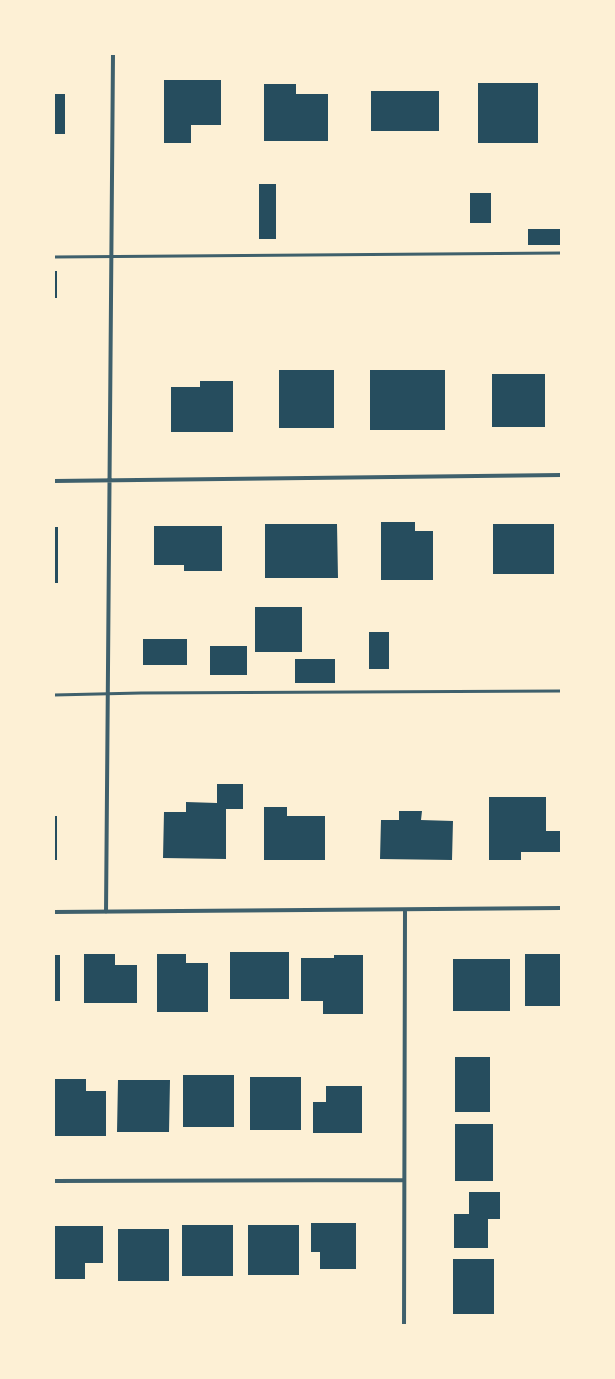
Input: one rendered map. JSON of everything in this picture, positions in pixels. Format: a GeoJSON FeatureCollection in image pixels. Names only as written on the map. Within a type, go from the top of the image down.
{"type":"FeatureCollection","features":[{"type":"Feature","properties":{"kind":"street"},"geometry":{"type":"LineString","coordinates":[[106,912],[113,54]]}},
{"type":"Feature","properties":{"kind":"street"},"geometry":{"type":"LineString","coordinates":[[54,481],[561,475]]}},
{"type":"Feature","properties":{"kind":"street"},"geometry":{"type":"LineString","coordinates":[[54,912],[561,908]]}},
{"type":"Feature","properties":{"kind":"street"},"geometry":{"type":"LineString","coordinates":[[404,1325],[405,910]]}},
{"type":"Feature","properties":{"kind":"street"},"geometry":{"type":"LineString","coordinates":[[54,1181],[404,1180]]}},
{"type":"Feature","properties":{"kind":"lane"},"geometry":{"type":"LineString","coordinates":[[54,257],[561,253]]}},
{"type":"Feature","properties":{"kind":"lane"},"geometry":{"type":"LineString","coordinates":[[54,695],[561,691]]}},
{"type":"Feature","properties":{"kind":"building"},"geometry":{"type":"Polygon","coordinates":[[[164,80],[221,80],[221,125],[191,125],[191,143],[164,143],[164,80]]]}},
{"type":"Feature","properties":{"kind":"building"},"geometry":{"type":"Polygon","coordinates":[[[478,83],[538,83],[538,143],[478,143],[478,83]]]}},
{"type":"Feature","properties":{"kind":"building"},"geometry":{"type":"Polygon","coordinates":[[[264,84],[296,84],[296,94],[328,94],[328,141],[264,141],[264,84]]]}},
{"type":"Feature","properties":{"kind":"building"},"geometry":{"type":"Polygon","coordinates":[[[371,91],[439,91],[439,131],[371,131],[371,91]]]}},
{"type":"Feature","properties":{"kind":"building"},"geometry":{"type":"Polygon","coordinates":[[[54,94],[65,94],[65,134],[54,134],[54,94]]]}},
{"type":"Feature","properties":{"kind":"building"},"geometry":{"type":"Polygon","coordinates":[[[259,184],[276,184],[276,239],[259,239],[259,184]]]}},
{"type":"Feature","properties":{"kind":"building"},"geometry":{"type":"Polygon","coordinates":[[[470,193],[491,193],[491,223],[470,223],[470,193]]]}},
{"type":"Feature","properties":{"kind":"building"},"geometry":{"type":"Polygon","coordinates":[[[528,229],[561,229],[561,245],[528,245],[528,229]]]}},
{"type":"Feature","properties":{"kind":"building"},"geometry":{"type":"Polygon","coordinates":[[[54,271],[57,271],[57,298],[54,298],[54,271]]]}},
{"type":"Feature","properties":{"kind":"building"},"geometry":{"type":"Polygon","coordinates":[[[279,370],[334,370],[334,428],[279,428],[279,370]]]}},
{"type":"Feature","properties":{"kind":"building"},"geometry":{"type":"Polygon","coordinates":[[[370,370],[445,370],[445,430],[370,430],[370,370]]]}},
{"type":"Feature","properties":{"kind":"building"},"geometry":{"type":"Polygon","coordinates":[[[492,374],[545,374],[545,427],[492,427],[492,374]]]}},
{"type":"Feature","properties":{"kind":"building"},"geometry":{"type":"Polygon","coordinates":[[[200,381],[233,381],[233,432],[171,432],[171,387],[200,387],[200,381]]]}},
{"type":"Feature","properties":{"kind":"building"},"geometry":{"type":"Polygon","coordinates":[[[381,522],[415,522],[415,531],[433,531],[433,580],[381,580],[381,522]]]}},
{"type":"Feature","properties":{"kind":"building"},"geometry":{"type":"Polygon","coordinates":[[[265,524],[337,524],[338,578],[265,578],[265,524]]]}},
{"type":"Feature","properties":{"kind":"building"},"geometry":{"type":"Polygon","coordinates":[[[493,524],[554,524],[554,574],[493,574],[493,524]]]}},
{"type":"Feature","properties":{"kind":"building"},"geometry":{"type":"Polygon","coordinates":[[[154,526],[222,526],[222,571],[184,571],[184,565],[154,565],[154,526]]]}},
{"type":"Feature","properties":{"kind":"building"},"geometry":{"type":"Polygon","coordinates":[[[54,527],[58,527],[58,583],[54,583],[54,527]]]}},
{"type":"Feature","properties":{"kind":"building"},"geometry":{"type":"Polygon","coordinates":[[[255,607],[302,607],[302,652],[255,652],[255,607]]]}},
{"type":"Feature","properties":{"kind":"building"},"geometry":{"type":"Polygon","coordinates":[[[369,632],[389,632],[389,669],[369,669],[369,632]]]}},
{"type":"Feature","properties":{"kind":"building"},"geometry":{"type":"Polygon","coordinates":[[[143,639],[187,639],[187,665],[143,665],[143,639]]]}},
{"type":"Feature","properties":{"kind":"building"},"geometry":{"type":"Polygon","coordinates":[[[210,646],[247,646],[247,675],[210,675],[210,646]]]}},
{"type":"Feature","properties":{"kind":"building"},"geometry":{"type":"Polygon","coordinates":[[[295,659],[335,659],[335,683],[295,683],[295,659]]]}},
{"type":"Feature","properties":{"kind":"building"},"geometry":{"type":"Polygon","coordinates":[[[217,784],[243,784],[243,809],[226,809],[226,859],[163,858],[164,812],[186,812],[186,802],[217,803],[217,784]]]}},
{"type":"Feature","properties":{"kind":"building"},"geometry":{"type":"Polygon","coordinates":[[[489,797],[546,797],[546,831],[561,831],[561,852],[521,852],[521,860],[489,860],[489,797]]]}},
{"type":"Feature","properties":{"kind":"building"},"geometry":{"type":"Polygon","coordinates":[[[264,807],[287,807],[287,816],[325,816],[325,860],[264,860],[264,807]]]}},
{"type":"Feature","properties":{"kind":"building"},"geometry":{"type":"Polygon","coordinates":[[[399,811],[422,811],[421,820],[453,821],[452,860],[380,859],[381,820],[399,820],[399,811]]]}},
{"type":"Feature","properties":{"kind":"building"},"geometry":{"type":"Polygon","coordinates":[[[54,816],[57,816],[57,860],[54,860],[54,816]]]}},
{"type":"Feature","properties":{"kind":"building"},"geometry":{"type":"Polygon","coordinates":[[[230,952],[289,952],[289,999],[230,999],[230,952]]]}},
{"type":"Feature","properties":{"kind":"building"},"geometry":{"type":"Polygon","coordinates":[[[84,954],[115,954],[115,965],[137,965],[137,1003],[84,1003],[84,954]]]}},
{"type":"Feature","properties":{"kind":"building"},"geometry":{"type":"Polygon","coordinates":[[[157,954],[186,954],[186,963],[208,963],[208,1012],[157,1012],[157,954]]]}},
{"type":"Feature","properties":{"kind":"building"},"geometry":{"type":"Polygon","coordinates":[[[525,954],[561,954],[561,1006],[525,1006],[525,954]]]}},
{"type":"Feature","properties":{"kind":"building"},"geometry":{"type":"Polygon","coordinates":[[[54,955],[60,955],[60,1001],[54,1001],[54,955]]]}},
{"type":"Feature","properties":{"kind":"building"},"geometry":{"type":"Polygon","coordinates":[[[334,955],[363,955],[363,1014],[323,1014],[323,1001],[301,1001],[301,958],[334,958],[334,955]]]}},
{"type":"Feature","properties":{"kind":"building"},"geometry":{"type":"Polygon","coordinates":[[[453,959],[510,959],[510,1011],[453,1011],[453,959]]]}},
{"type":"Feature","properties":{"kind":"building"},"geometry":{"type":"Polygon","coordinates":[[[455,1057],[490,1057],[490,1112],[455,1112],[455,1057]]]}},
{"type":"Feature","properties":{"kind":"building"},"geometry":{"type":"Polygon","coordinates":[[[183,1075],[234,1075],[234,1127],[183,1127],[183,1075]]]}},
{"type":"Feature","properties":{"kind":"building"},"geometry":{"type":"Polygon","coordinates":[[[250,1077],[301,1077],[301,1130],[250,1130],[250,1077]]]}},
{"type":"Feature","properties":{"kind":"building"},"geometry":{"type":"Polygon","coordinates":[[[55,1079],[86,1079],[86,1091],[106,1091],[106,1136],[55,1136],[55,1079]]]}},
{"type":"Feature","properties":{"kind":"building"},"geometry":{"type":"Polygon","coordinates":[[[118,1080],[170,1080],[169,1132],[117,1132],[118,1080]]]}},
{"type":"Feature","properties":{"kind":"building"},"geometry":{"type":"Polygon","coordinates":[[[326,1086],[362,1086],[362,1133],[313,1133],[313,1102],[326,1102],[326,1086]]]}},
{"type":"Feature","properties":{"kind":"building"},"geometry":{"type":"Polygon","coordinates":[[[455,1124],[493,1124],[493,1181],[455,1181],[455,1124]]]}},
{"type":"Feature","properties":{"kind":"building"},"geometry":{"type":"Polygon","coordinates":[[[469,1192],[500,1192],[500,1219],[488,1219],[488,1248],[454,1248],[454,1214],[469,1214],[469,1192]]]}},
{"type":"Feature","properties":{"kind":"building"},"geometry":{"type":"Polygon","coordinates":[[[311,1223],[356,1223],[356,1269],[320,1269],[320,1252],[311,1252],[311,1223]]]}},
{"type":"Feature","properties":{"kind":"building"},"geometry":{"type":"Polygon","coordinates":[[[182,1225],[233,1225],[233,1276],[182,1276],[182,1225]]]}},
{"type":"Feature","properties":{"kind":"building"},"geometry":{"type":"Polygon","coordinates":[[[248,1225],[299,1225],[299,1275],[248,1275],[248,1225]]]}},
{"type":"Feature","properties":{"kind":"building"},"geometry":{"type":"Polygon","coordinates":[[[55,1226],[103,1226],[103,1263],[85,1263],[85,1279],[55,1279],[55,1226]]]}},
{"type":"Feature","properties":{"kind":"building"},"geometry":{"type":"Polygon","coordinates":[[[118,1229],[169,1229],[169,1281],[118,1281],[118,1229]]]}},
{"type":"Feature","properties":{"kind":"building"},"geometry":{"type":"Polygon","coordinates":[[[453,1259],[494,1259],[494,1314],[453,1314],[453,1259]]]}}]}
